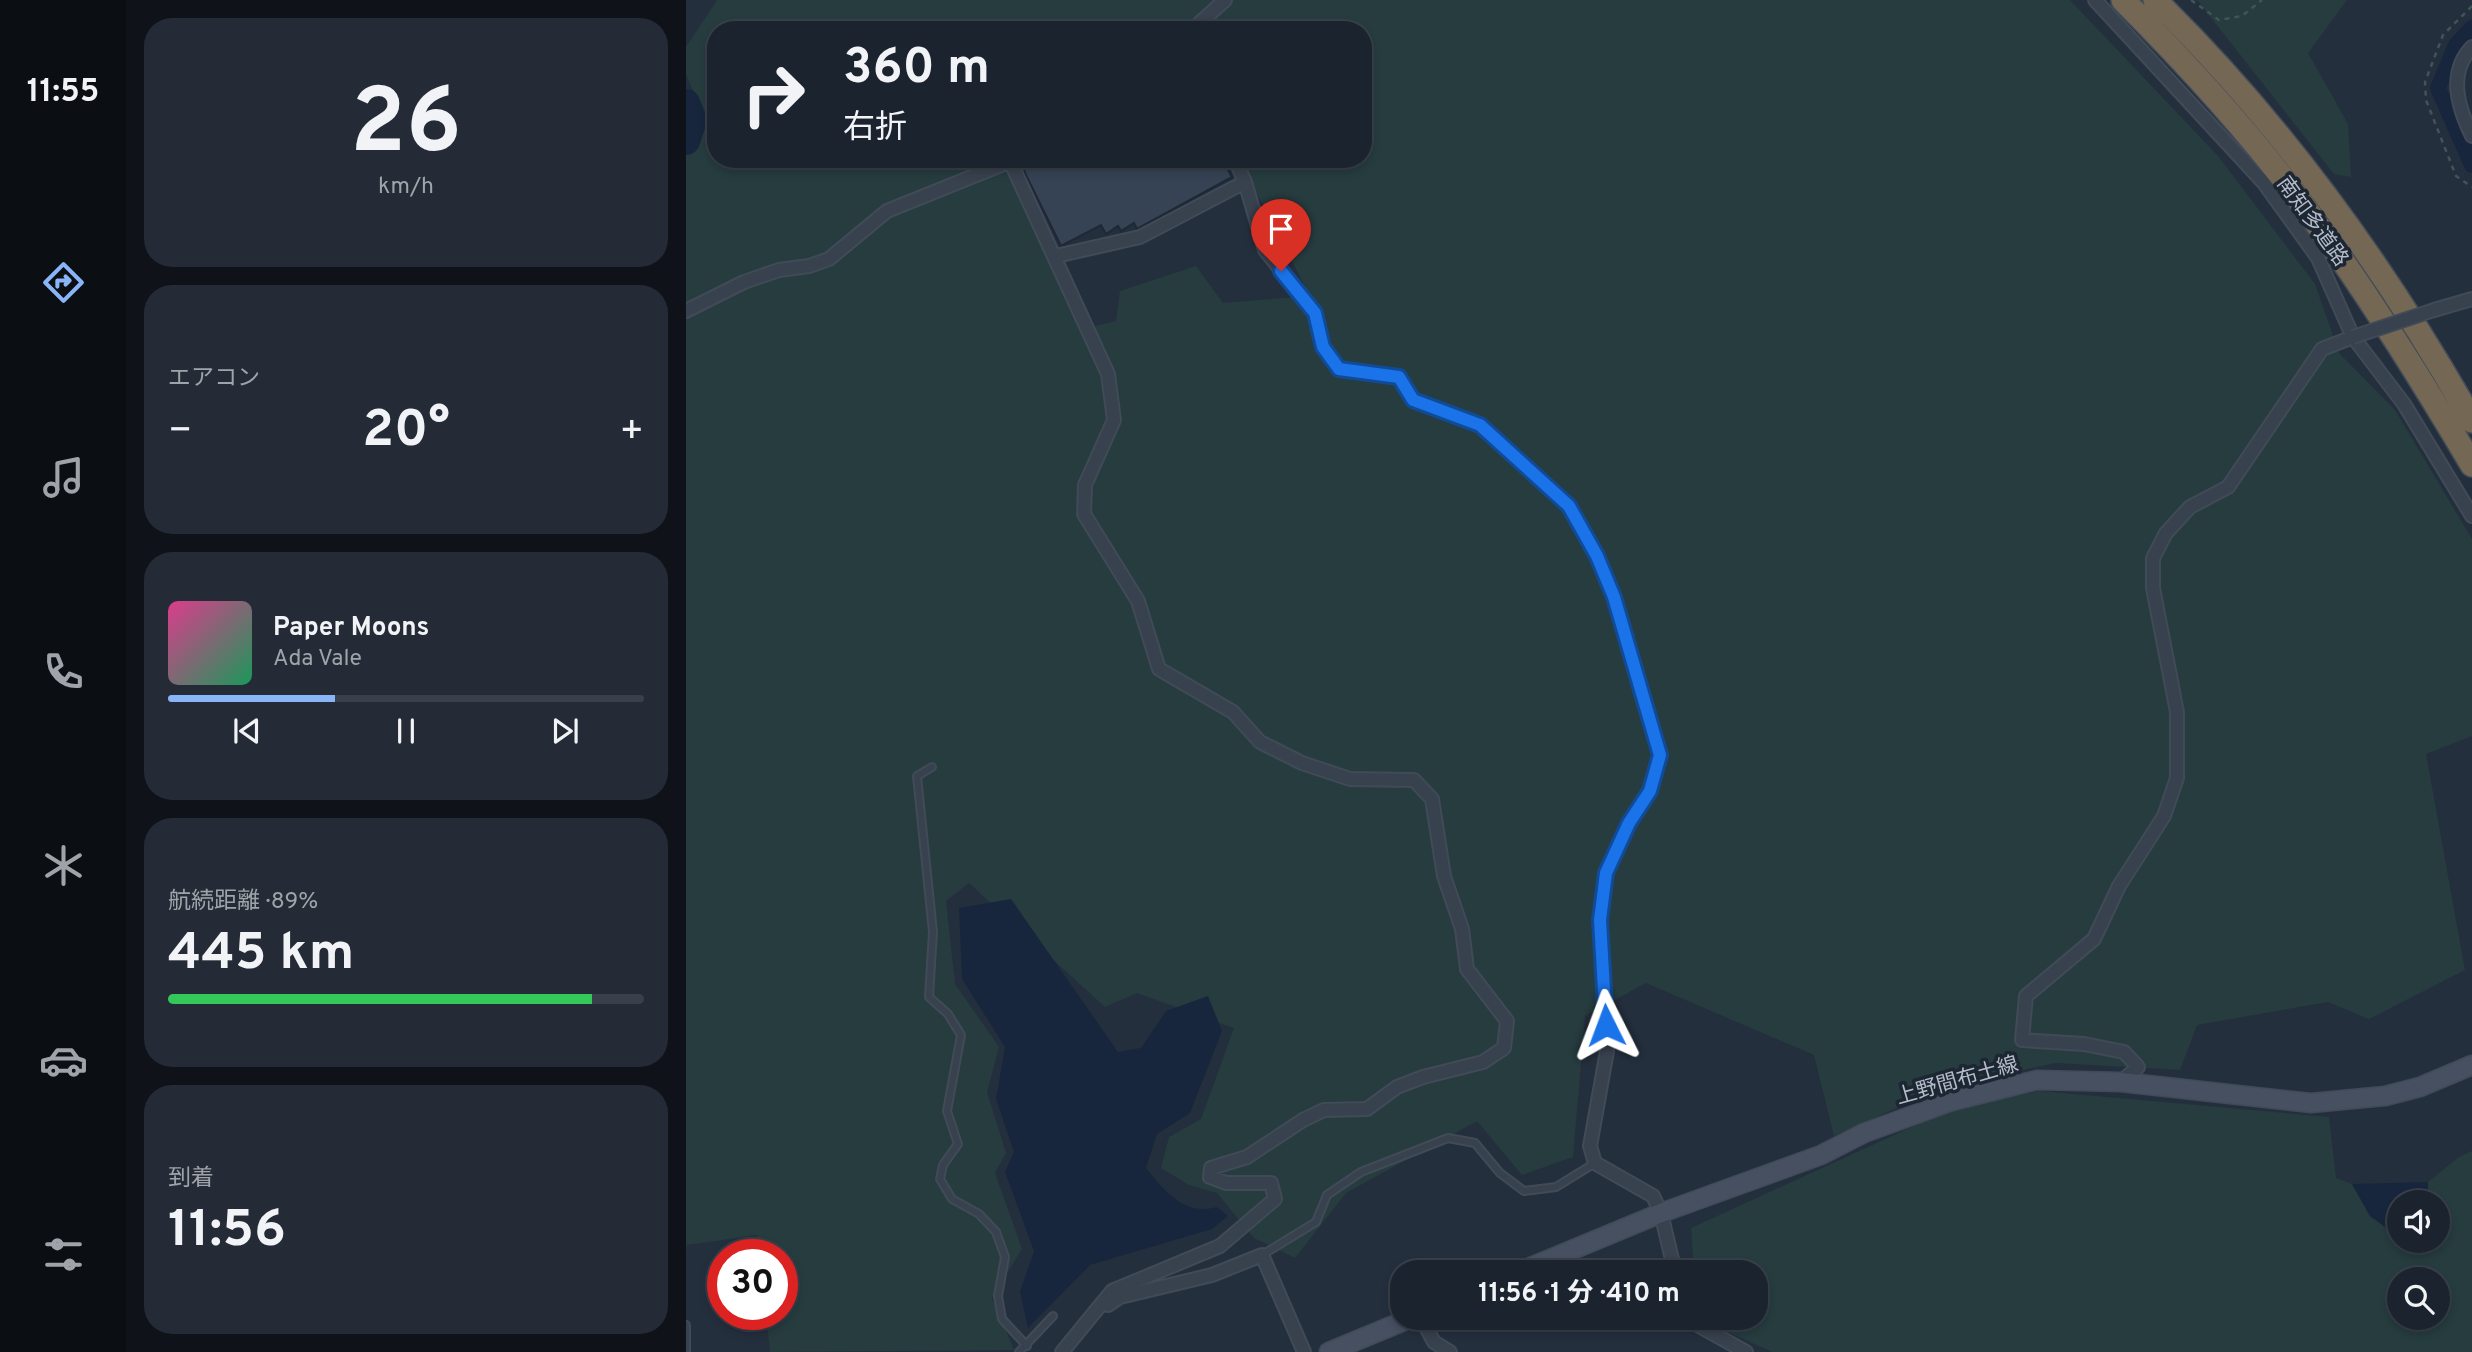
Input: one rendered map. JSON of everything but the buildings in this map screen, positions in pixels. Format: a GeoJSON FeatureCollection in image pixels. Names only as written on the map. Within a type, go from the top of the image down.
{"type":"FeatureCollection","features":[{"type":"Feature","properties":{"kind":"highway","name":"南知多道路"},"geometry":{"type":"LineString","coordinates":[[2123,0],[2234,117],[2294,192],[2376,308],[2472,465]]}},
{"type":"Feature","properties":{"kind":"highway","name":"南知多道路"},"geometry":{"type":"LineString","coordinates":[[2155,0],[2255,105],[2314,178],[2397,296],[2472,421]]}},
{"type":"Feature","properties":{"kind":"main road","name":"上野間布土線"},"geometry":{"type":"LineString","coordinates":[[1548,1260],[1661,1213],[1821,1155],[1864,1133],[1952,1101],[2036,1080],[2121,1082],[2311,1103],[2385,1096],[2420,1087],[2472,1065]]}},
{"type":"Feature","properties":{"kind":"main road"},"geometry":{"type":"LineString","coordinates":[[1329,1352],[1390,1327]]}},
{"type":"Feature","properties":{"kind":"street"},"geometry":{"type":"LineString","coordinates":[[1202,21],[1225,0]]}},
{"type":"Feature","properties":{"kind":"street"},"geometry":{"type":"LineString","coordinates":[[2095,0],[2264,183],[2318,258],[2353,337],[2404,404],[2472,516]]}},
{"type":"Feature","properties":{"kind":"street"},"geometry":{"type":"LineString","coordinates":[[2472,47],[2466,54],[2455,85],[2462,117],[2472,136]]}},
{"type":"Feature","properties":{"kind":"street"},"geometry":{"type":"LineString","coordinates":[[686,311],[744,282],[779,270],[809,266],[829,259],[887,211],[996,168]]}},
{"type":"Feature","properties":{"kind":"street"},"geometry":{"type":"LineString","coordinates":[[1017,168],[1108,374],[1114,420],[1085,485],[1084,514],[1138,601],[1159,669],[1233,712],[1260,742],[1302,763],[1350,779],[1414,780],[1432,799],[1444,876],[1462,929],[1467,969],[1507,1021],[1504,1048],[1483,1062],[1423,1077],[1397,1087],[1367,1109],[1324,1110],[1303,1120],[1247,1157],[1211,1168],[1210,1177],[1226,1183],[1271,1183],[1275,1199],[1220,1246],[1112,1292],[1062,1352]]}},
{"type":"Feature","properties":{"kind":"street"},"geometry":{"type":"LineString","coordinates":[[1239,168],[1265,250],[1315,313],[1323,347],[1339,369],[1399,377],[1413,400],[1480,425],[1569,506],[1597,556],[1614,597],[1660,755],[1650,791],[1629,823],[1606,873],[1600,920],[1607,1051],[1590,1146],[1595,1163],[1653,1196],[1661,1213],[1672,1260]]}},
{"type":"Feature","properties":{"kind":"street"},"geometry":{"type":"LineString","coordinates":[[1056,256],[1140,237],[1245,182]]}},
{"type":"Feature","properties":{"kind":"street"},"geometry":{"type":"LineString","coordinates":[[2121,1082],[2138,1067],[2124,1052],[2084,1044],[2022,1040],[2026,996],[2094,939],[2119,886],[2164,816],[2177,778],[2177,712],[2152,588],[2153,558],[2165,533],[2190,507],[2228,487],[2322,349],[2472,299]]}},
{"type":"Feature","properties":{"kind":"street"},"geometry":{"type":"LineString","coordinates":[[1097,1313],[1120,1297],[1212,1275],[1262,1255],[1304,1352]]}},
{"type":"Feature","properties":{"kind":"street"},"geometry":{"type":"LineString","coordinates":[[1428,1330],[1434,1342],[1450,1352]]}},
{"type":"Feature","properties":{"kind":"street"},"geometry":{"type":"LineString","coordinates":[[1707,1330],[1746,1352]]}},
{"type":"Feature","properties":{"kind":"lane"},"geometry":{"type":"LineString","coordinates":[[932,767],[917,776],[933,932],[929,997],[948,1014],[961,1035],[947,1111],[958,1144],[943,1165],[940,1179],[952,1199],[979,1214],[996,1232],[1005,1257],[998,1296],[1002,1319],[1027,1346]]}},
{"type":"Feature","properties":{"kind":"lane"},"geometry":{"type":"LineString","coordinates":[[1262,1255],[1316,1222],[1327,1195],[1361,1172],[1448,1138],[1475,1143],[1500,1174],[1524,1191],[1556,1186],[1595,1163]]}},
{"type":"Feature","properties":{"kind":"lane"},"geometry":{"type":"LineString","coordinates":[[1019,1352],[1053,1316]]}},
{"type":"Feature","properties":{"kind":"lane"},"geometry":{"type":"LineString","coordinates":[[686,1325],[687,1352]]}},
{"type":"Feature","properties":{"kind":"path"},"geometry":{"type":"LineString","coordinates":[[2191,0],[2219,20],[2242,16],[2262,0]]}},
{"type":"Feature","properties":{"kind":"green space"},"geometry":{"type":"Polygon","coordinates":[[[717,0],[2070,0],[2218,156],[2315,284],[2339,353],[2395,410],[2472,539],[2472,736],[2426,754],[2465,970],[2369,1019],[2328,1002],[2197,1025],[2180,1070],[2056,1063],[1948,1085],[1834,1136],[1814,1055],[1646,983],[1585,1016],[1573,1157],[1522,1175],[1477,1121],[1346,1193],[1295,1258],[1254,1238],[1217,1193],[1189,1185],[1161,1168],[1169,1137],[1201,1119],[1234,1028],[1137,993],[1105,1007],[969,883],[946,901],[955,984],[999,1047],[987,1092],[1006,1153],[995,1173],[1022,1249],[992,1298],[1014,1350],[770,1352],[768,1330],[798,1330],[798,1239],[757,1239],[757,1235],[707,1239],[707,1242],[687,1245],[686,1252],[686,155],[706,121],[686,74],[686,47],[717,0]],[[707,21],[707,168],[1007,168],[1082,329],[1116,321],[1120,291],[1196,266],[1223,303],[1310,296],[1255,190],[1249,168],[1372,168],[1372,21],[707,21]]]}},
{"type":"Feature","properties":{"kind":"green space"},"geometry":{"type":"Polygon","coordinates":[[[2197,0],[2347,0],[2308,53],[2348,124],[2351,177],[2334,174],[2197,0]]]}},
{"type":"Feature","properties":{"kind":"green space"},"geometry":{"type":"Polygon","coordinates":[[[2040,1091],[2329,1117],[2336,1178],[2352,1184],[2370,1216],[2387,1228],[2387,1253],[2450,1253],[2450,1190],[2428,1190],[2428,1182],[2459,1157],[2472,1151],[2472,1352],[1772,1352],[1723,1330],[1768,1330],[1768,1260],[1693,1260],[1691,1228],[1953,1108],[2040,1091]]]}},
{"type":"Feature","properties":{"kind":"water"},"geometry":{"type":"Polygon","coordinates":[[[1011,899],[1118,1052],[1141,1048],[1166,1011],[1208,996],[1222,1031],[1190,1113],[1157,1134],[1146,1168],[1176,1200],[1194,1208],[1217,1207],[1228,1216],[1212,1229],[1090,1265],[1028,1328],[1020,1292],[1034,1251],[1005,1172],[1014,1152],[996,1099],[1005,1047],[962,979],[959,908],[1011,899]]]}},
{"type":"Feature","properties":{"kind":"water"},"geometry":{"type":"Polygon","coordinates":[[[2428,1182],[2428,1190],[2387,1190],[2387,1228],[2370,1216],[2352,1184],[2428,1182]]]}},
{"type":"Feature","properties":{"kind":"waterway"},"geometry":{"type":"LineString","coordinates":[[2472,28],[2456,45],[2438,88],[2472,165]]}},
{"type":"Feature","properties":{"kind":"waterway"},"geometry":{"type":"LineString","coordinates":[[686,103],[693,120],[686,141]]}},
{"type":"Feature","properties":{"kind":"route"},"geometry":{"type":"LineString","coordinates":[[1281,271],[1315,313],[1323,347],[1339,369],[1399,377],[1413,400],[1480,425],[1569,506],[1597,556],[1614,597],[1660,755],[1650,791],[1629,823],[1606,873],[1600,920],[1606,1025]]}}]}
